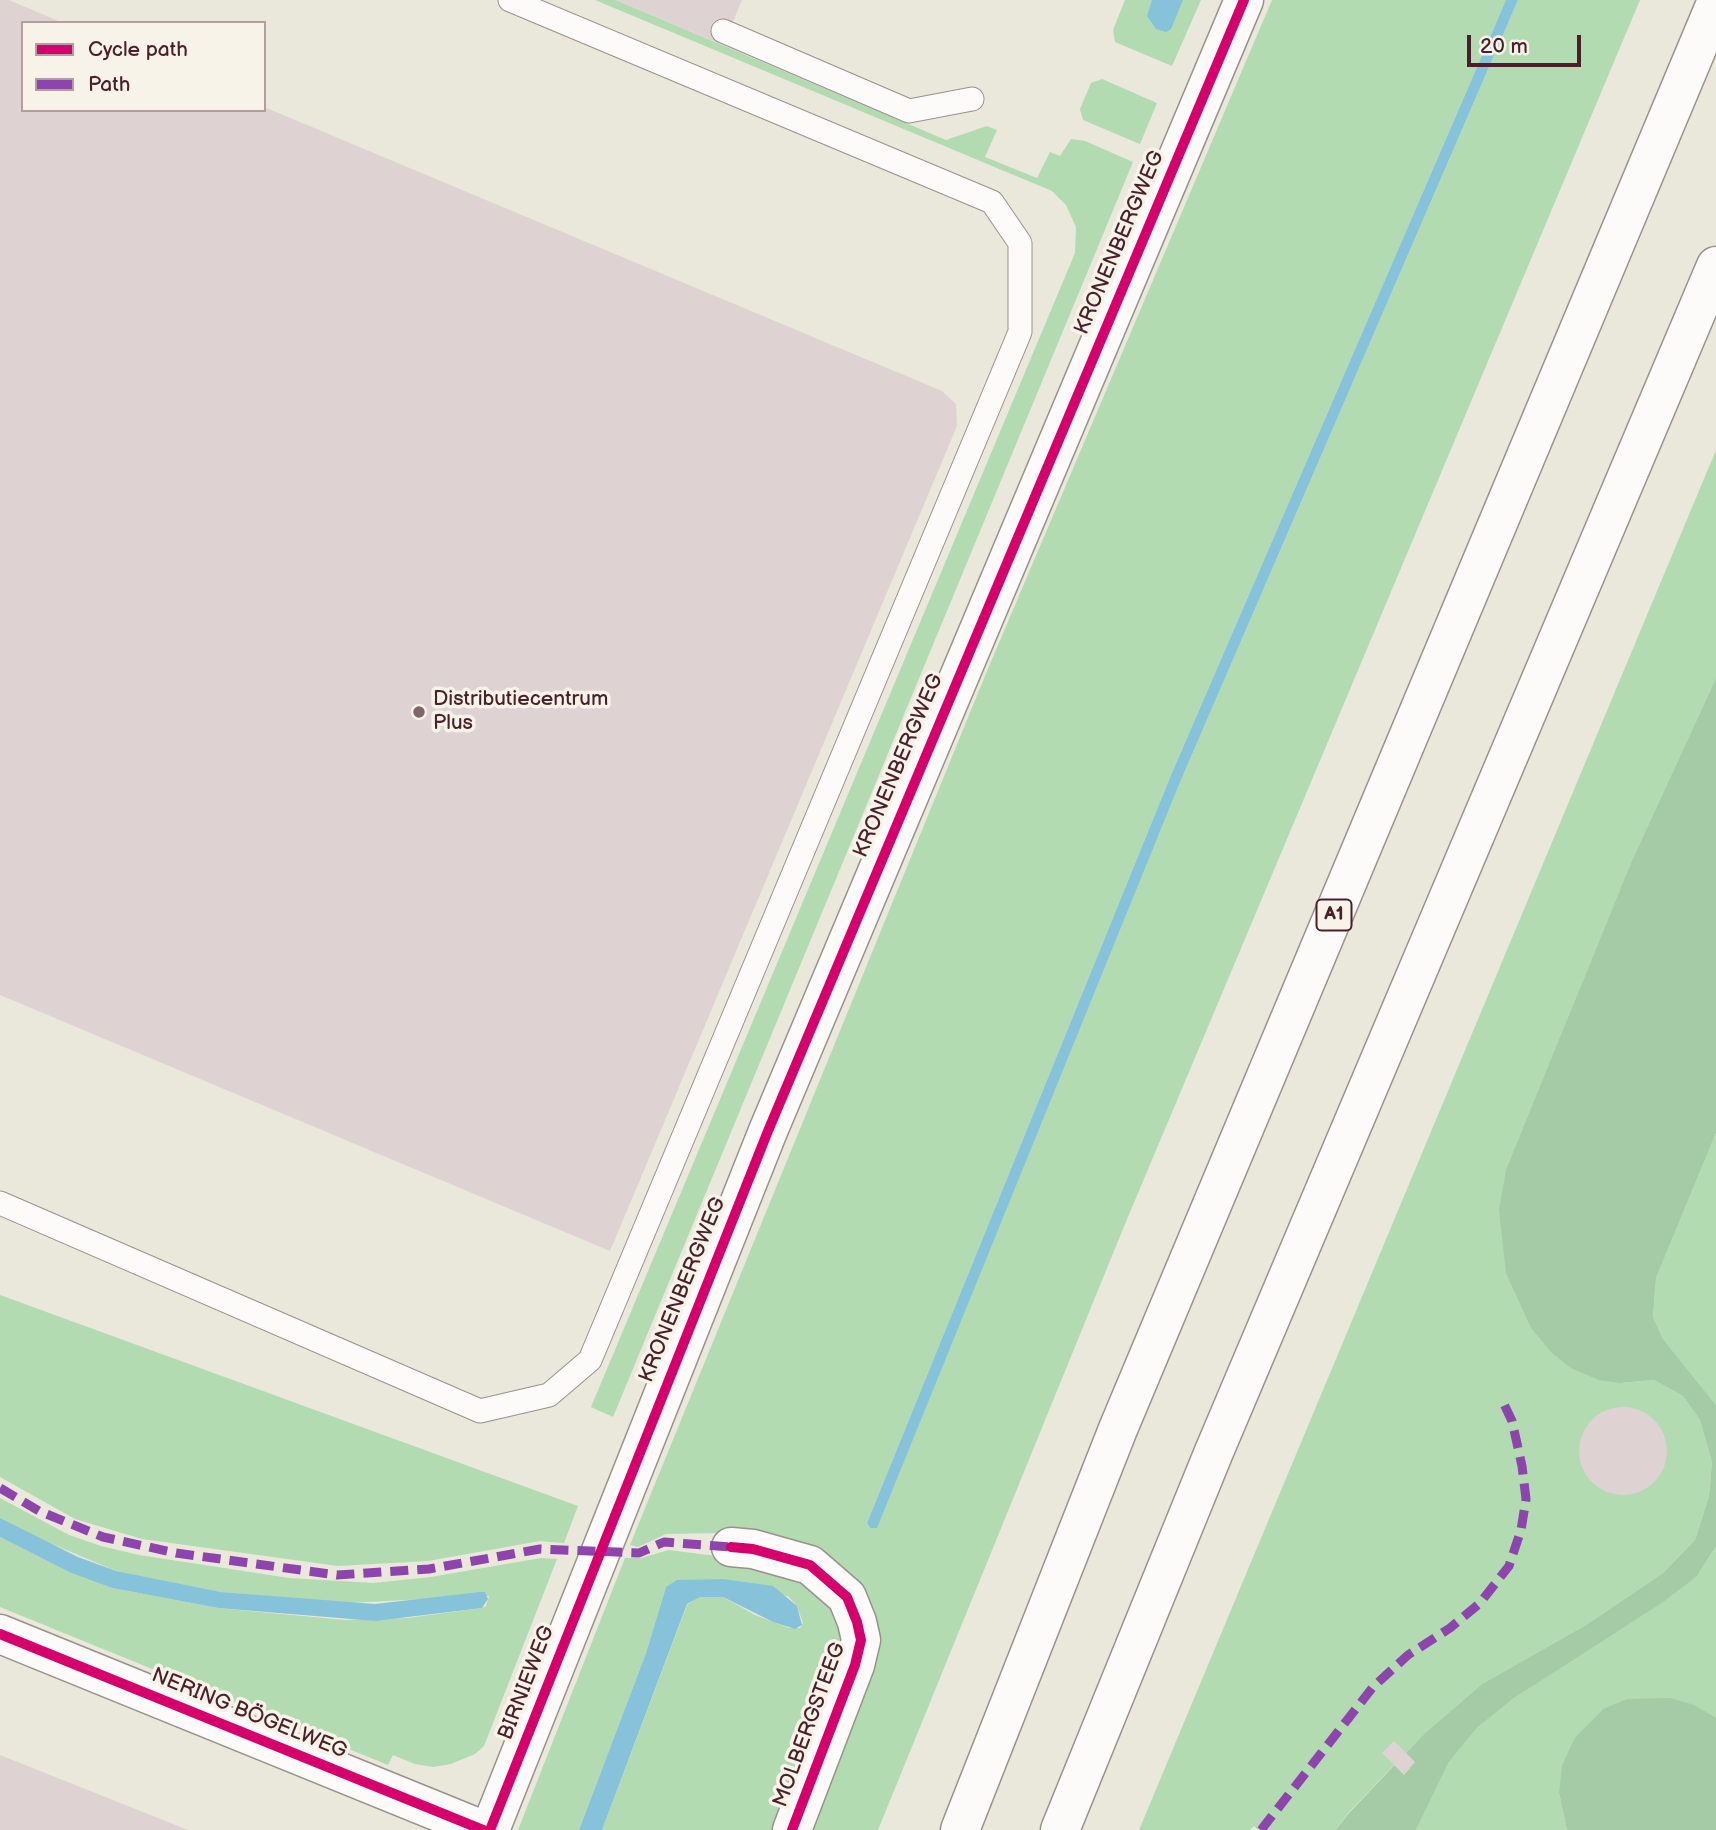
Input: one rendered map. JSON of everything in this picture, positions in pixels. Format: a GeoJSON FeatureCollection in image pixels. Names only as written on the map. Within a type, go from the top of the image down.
{"type":"FeatureCollection","features":[{"type":"Feature","properties":{"kind":"main road","name":"KRONENBERGWEG"},"geometry":{"type":"LineString","coordinates":[[599,1550],[901,811],[1244,0]]}},
{"type":"Feature","properties":{"kind":"main road","name":"A1"},"geometry":{"type":"LineString","coordinates":[[960,1830],[1118,1429],[1716,3]]}},
{"type":"Feature","properties":{"kind":"main road"},"geometry":{"type":"LineString","coordinates":[[1060,1830],[1213,1454],[1716,266]]}},
{"type":"Feature","properties":{"kind":"main road","name":"MOLBERGSTEEG"},"geometry":{"type":"LineString","coordinates":[[731,1547],[753,1549],[810,1565],[847,1597],[858,1622],[861,1640],[855,1665],[792,1830]]}},
{"type":"Feature","properties":{"kind":"main road","name":"BIRNIEWEG"},"geometry":{"type":"LineString","coordinates":[[489,1830],[599,1550]]}},
{"type":"Feature","properties":{"kind":"main road","name":"NERING BÖGELWEG"},"geometry":{"type":"LineString","coordinates":[[0,1633],[483,1830]]}},
{"type":"Feature","properties":{"kind":"lane"},"geometry":{"type":"LineString","coordinates":[[0,1203],[480,1411],[550,1395],[590,1360],[1020,332],[1020,243],[992,202],[510,0]]}},
{"type":"Feature","properties":{"kind":"lane"},"geometry":{"type":"LineString","coordinates":[[723,31],[909,111],[972,99]]}},
{"type":"Feature","properties":{"kind":"green space"},"geometry":{"type":"Polygon","coordinates":[[[595,0],[616,0],[946,140],[987,126],[997,130],[985,157],[1037,178],[1050,152],[1060,156],[1071,139],[1085,141],[1133,162],[613,1417],[591,1407],[1075,253],[1076,227],[1066,205],[1052,191],[595,0]]]}},
{"type":"Feature","properties":{"kind":"green space"},"geometry":{"type":"Polygon","coordinates":[[[1125,0],[1201,0],[1172,66],[1115,42],[1113,30],[1125,0]]]}},
{"type":"Feature","properties":{"kind":"green space"},"geometry":{"type":"Polygon","coordinates":[[[1272,0],[1506,0],[1171,775],[867,1523],[870,1528],[877,1527],[1181,780],[1518,0],[1640,0],[1125,1224],[878,1830],[803,1830],[869,1621],[719,1533],[666,1534],[638,1547],[630,1545],[987,671],[1272,0]]]}},
{"type":"Feature","properties":{"kind":"green space"},"geometry":{"type":"Polygon","coordinates":[[[1102,79],[1157,103],[1140,144],[1083,120],[1080,109],[1091,83],[1102,79]]]}},
{"type":"Feature","properties":{"kind":"green space"},"geometry":{"type":"Polygon","coordinates":[[[1716,450],[1716,678],[1634,856],[1620,1383],[1654,1380],[1683,1396],[1700,1420],[1712,1462],[1709,1496],[1695,1540],[1663,1573],[1586,1625],[1482,1684],[1425,1733],[1349,1812],[1336,1830],[1258,1830],[1254,1826],[1250,1830],[1139,1830],[1716,450]]]}},
{"type":"Feature","properties":{"kind":"green space"},"geometry":{"type":"Polygon","coordinates":[[[1716,678],[1716,1133],[1656,1278],[1653,1317],[1663,1339],[1716,1405],[1716,1546],[1697,1576],[1663,1602],[1514,1698],[1477,1728],[1449,1762],[1416,1830],[1336,1830],[1425,1733],[1482,1684],[1586,1625],[1663,1573],[1695,1540],[1709,1496],[1712,1462],[1700,1420],[1683,1396],[1654,1380],[1620,1383],[1599,1380],[1571,1368],[1552,1353],[1531,1328],[1506,1273],[1499,1210],[1506,1170],[1634,856],[1716,678]]]}},
{"type":"Feature","properties":{"kind":"green space"},"geometry":{"type":"Polygon","coordinates":[[[1716,1133],[1716,1405],[1663,1339],[1653,1317],[1656,1278],[1716,1133]]]}},
{"type":"Feature","properties":{"kind":"green space"},"geometry":{"type":"Polygon","coordinates":[[[0,1295],[578,1506],[564,1543],[540,1541],[428,1561],[338,1566],[142,1539],[75,1519],[0,1477],[0,1295]]]}},
{"type":"Feature","properties":{"kind":"green space"},"geometry":{"type":"Polygon","coordinates":[[[0,1498],[69,1535],[101,1546],[139,1555],[289,1578],[373,1583],[431,1577],[541,1558],[557,1559],[484,1746],[475,1754],[451,1764],[433,1767],[415,1764],[393,1755],[388,1765],[0,1607],[0,1537],[71,1573],[112,1588],[218,1608],[345,1620],[407,1618],[482,1608],[486,1606],[489,1596],[346,1603],[221,1592],[163,1581],[116,1571],[38,1538],[0,1518],[0,1498]]]}},
{"type":"Feature","properties":{"kind":"green space"},"geometry":{"type":"Polygon","coordinates":[[[1716,1546],[1716,1718],[1603,1709],[1575,1737],[1559,1793],[1567,1830],[1416,1830],[1449,1762],[1477,1728],[1514,1698],[1697,1576],[1716,1546]]]}},
{"type":"Feature","properties":{"kind":"green space"},"geometry":{"type":"Polygon","coordinates":[[[669,1550],[716,1556],[797,1573],[848,1627],[782,1830],[602,1830],[687,1605],[700,1596],[723,1597],[755,1615],[789,1628],[800,1628],[803,1623],[797,1606],[788,1596],[666,1587],[646,1653],[579,1830],[518,1830],[625,1558],[641,1558],[669,1550]]]}},
{"type":"Feature","properties":{"kind":"green space"},"geometry":{"type":"Polygon","coordinates":[[[1670,1698],[1694,1705],[1716,1718],[1716,1830],[1567,1830],[1559,1793],[1562,1766],[1575,1737],[1603,1709],[1627,1699],[1670,1698]]]}},
{"type":"Feature","properties":{"kind":"water"},"geometry":{"type":"Polygon","coordinates":[[[1152,0],[1183,0],[1171,29],[1166,32],[1156,29],[1147,16],[1152,0]]]}},
{"type":"Feature","properties":{"kind":"water"},"geometry":{"type":"Polygon","coordinates":[[[1506,0],[1518,0],[1181,780],[877,1528],[870,1528],[867,1523],[1171,775],[1506,0]]]}},
{"type":"Feature","properties":{"kind":"water"},"geometry":{"type":"Polygon","coordinates":[[[0,1518],[78,1557],[116,1571],[221,1592],[375,1604],[480,1592],[485,1592],[488,1599],[482,1608],[375,1621],[218,1608],[112,1588],[71,1573],[0,1537],[0,1518]]]}},
{"type":"Feature","properties":{"kind":"water"},"geometry":{"type":"Polygon","coordinates":[[[723,1579],[773,1586],[797,1606],[802,1625],[795,1629],[773,1622],[723,1597],[700,1597],[687,1604],[602,1830],[579,1830],[646,1653],[666,1587],[677,1580],[723,1579]]]}},
{"type":"Feature","properties":{"kind":"building","name":"Distributiecentrum Plus"},"geometry":{"type":"Polygon","coordinates":[[[0,0],[9,0],[58,21],[21,21],[21,112],[266,112],[266,108],[942,391],[956,404],[957,426],[610,1251],[0,995],[0,0]]]}},
{"type":"Feature","properties":{"kind":"building"},"geometry":{"type":"Polygon","coordinates":[[[616,0],[742,0],[723,45],[616,0]]]}},
{"type":"Feature","properties":{"kind":"building"},"geometry":{"type":"Polygon","coordinates":[[[1623,1407],[1640,1411],[1654,1420],[1663,1434],[1667,1451],[1663,1468],[1654,1482],[1640,1491],[1623,1495],[1606,1491],[1592,1482],[1583,1468],[1579,1451],[1583,1434],[1592,1420],[1606,1411],[1623,1407]]]}},
{"type":"Feature","properties":{"kind":"building"},"geometry":{"type":"Polygon","coordinates":[[[1394,1741],[1415,1762],[1404,1775],[1382,1753],[1394,1741]]]}},
{"type":"Feature","properties":{"kind":"building"},"geometry":{"type":"Polygon","coordinates":[[[0,1755],[188,1830],[0,1830],[0,1755]]]}},
{"type":"Feature","properties":{"kind":"marked path"},"geometry":{"type":"LineString","coordinates":[[1261,1830],[1373,1687],[1408,1655],[1450,1628],[1480,1603],[1509,1566],[1521,1530],[1526,1499],[1512,1421],[1503,1402]]}},
{"type":"Feature","properties":{"kind":"marked path"},"geometry":{"type":"LineString","coordinates":[[0,1488],[39,1511],[103,1537],[176,1553],[337,1575],[429,1569],[540,1549],[639,1553],[664,1542],[731,1547]]}},
{"type":"Feature","properties":{"kind":"cycle path"},"geometry":{"type":"LineString","coordinates":[[490,1830],[768,1131],[1244,0]]}},
{"type":"Feature","properties":{"kind":"cycle path"},"geometry":{"type":"LineString","coordinates":[[731,1547],[753,1549],[810,1565],[847,1597],[861,1640],[855,1665],[792,1830]]}},
{"type":"Feature","properties":{"kind":"cycle path"},"geometry":{"type":"LineString","coordinates":[[0,1634],[483,1830]]}},
{"type":"Feature","properties":{"kind":"place","name":"Distributiecentrum Plus"},"geometry":{"type":"Point","coordinates":[419,712]}}]}
